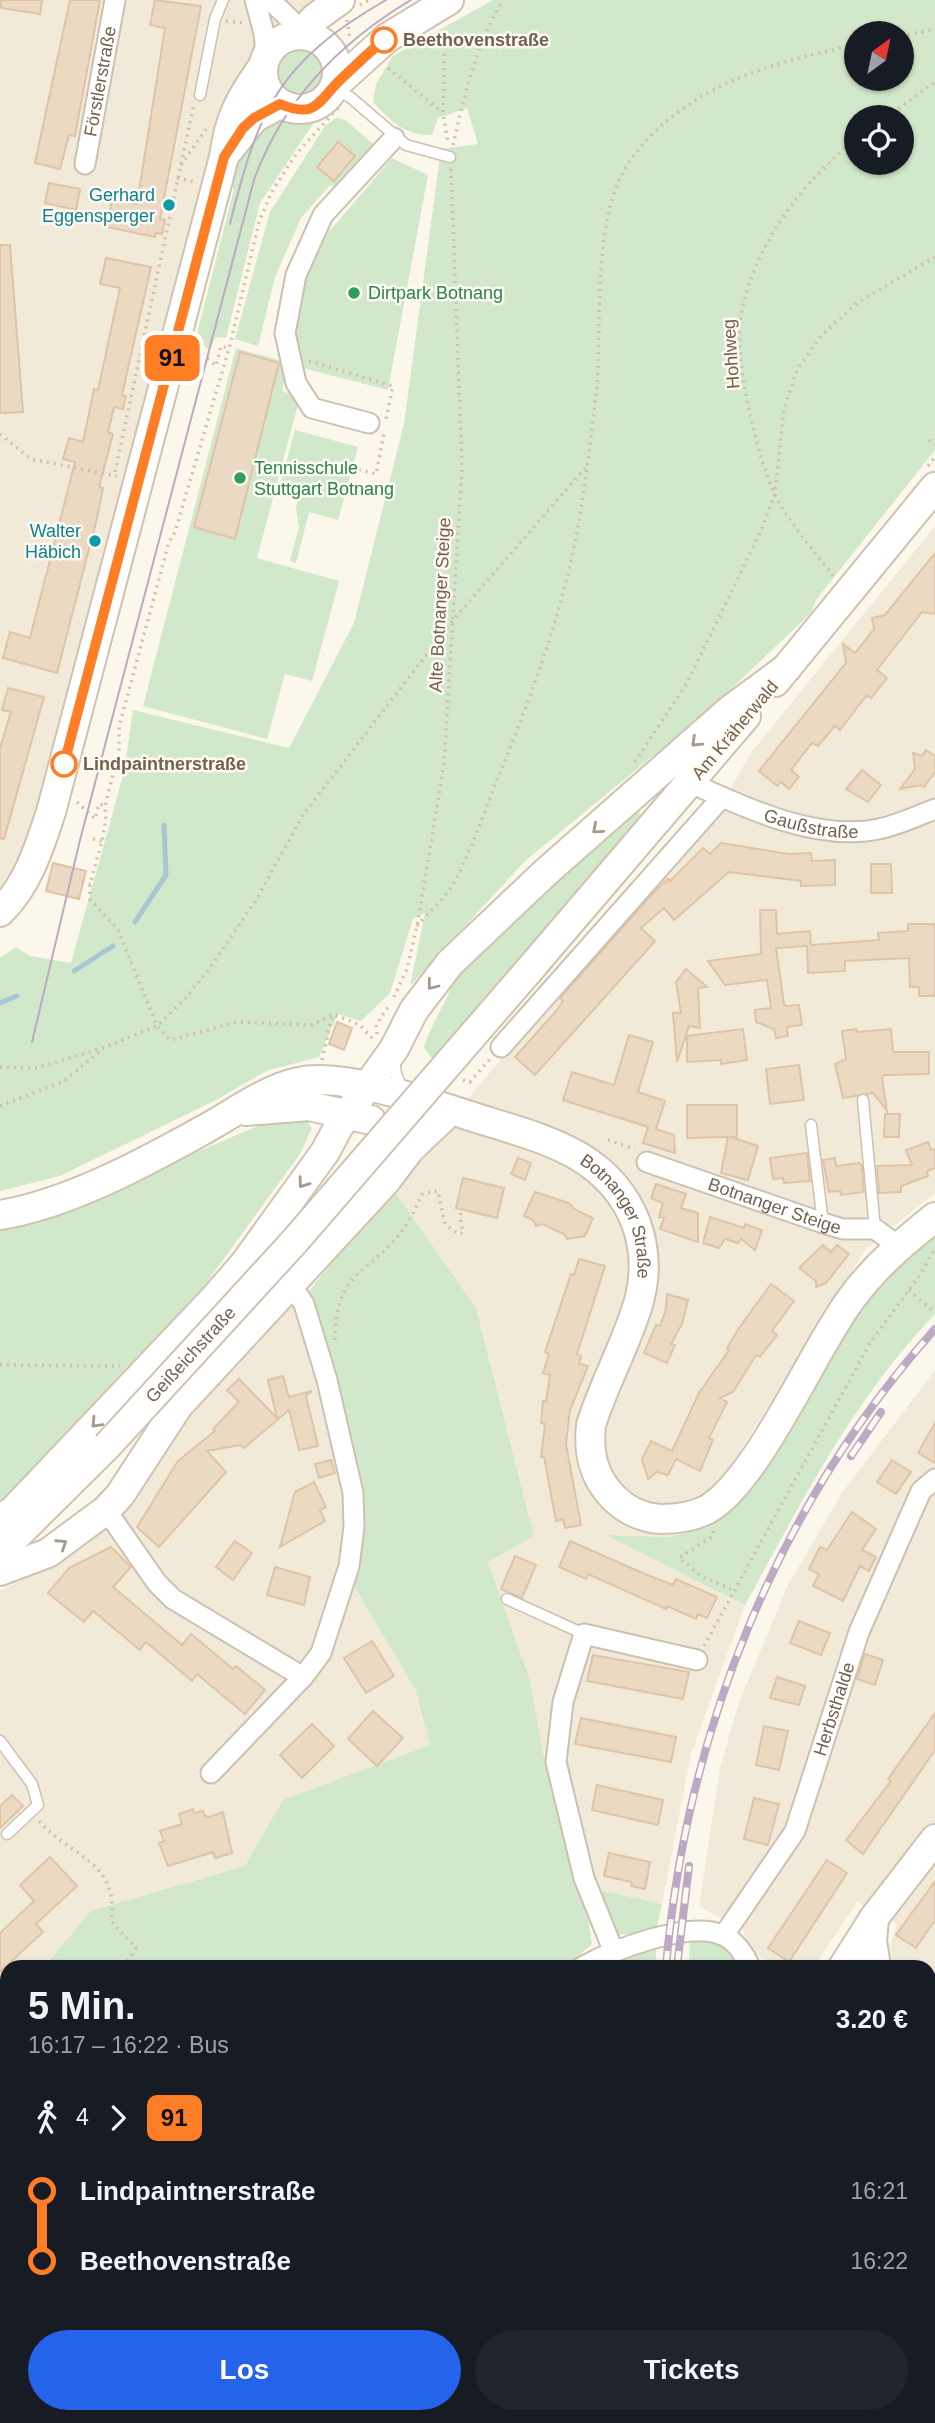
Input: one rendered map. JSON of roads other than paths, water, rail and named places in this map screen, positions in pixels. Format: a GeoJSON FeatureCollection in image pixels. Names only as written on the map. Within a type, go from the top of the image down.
{"type":"FeatureCollection","features":[{"type":"Feature","properties":{"kind":"main road"},"geometry":{"type":"LineString","coordinates":[[0,912],[21,887],[36,858],[57,790],[224,157],[227,130],[237,103],[273,45],[340,0]]}},
{"type":"Feature","properties":{"kind":"main road"},"geometry":{"type":"LineString","coordinates":[[264,61],[266,89],[280,104],[301,109],[312,107],[339,90],[387,38],[449,0]]}},
{"type":"Feature","properties":{"kind":"main road"},"geometry":{"type":"LineString","coordinates":[[299,27],[329,47],[338,70],[339,90]]}},
{"type":"Feature","properties":{"kind":"main road"},"geometry":{"type":"LineString","coordinates":[[224,157],[243,128],[254,118],[280,104]]}},
{"type":"Feature","properties":{"kind":"main road","name":"Am Kräherwald"},"geometry":{"type":"LineString","coordinates":[[530,969],[691,783],[935,487]]}},
{"type":"Feature","properties":{"kind":"main road"},"geometry":{"type":"LineString","coordinates":[[640,778],[787,668]]}},
{"type":"Feature","properties":{"kind":"main road"},"geometry":{"type":"LineString","coordinates":[[640,778],[675,778],[691,783]]}},
{"type":"Feature","properties":{"kind":"main road","name":"Geißeichstraße"},"geometry":{"type":"LineString","coordinates":[[2,1516],[13,1511],[213,1300],[360,1117],[386,1092],[385,1046],[450,964],[640,778]]}},
{"type":"Feature","properties":{"kind":"main road","name":"Geißeichstraße"},"geometry":{"type":"LineString","coordinates":[[0,1552],[107,1446],[295,1242],[530,969]]}},
{"type":"Feature","properties":{"kind":"main road","name":"Botnanger Straße"},"geometry":{"type":"LineString","coordinates":[[0,1215],[29,1210],[74,1195],[237,1111],[298,1082],[317,1079],[386,1092],[548,1142],[591,1162],[611,1178],[631,1210],[643,1254],[639,1300],[596,1410],[589,1443],[592,1464],[601,1482],[625,1508],[654,1519],[693,1516],[709,1508],[727,1493],[756,1454],[851,1299],[898,1246],[935,1217]]}},
{"type":"Feature","properties":{"kind":"main road"},"geometry":{"type":"LineString","coordinates":[[386,1092],[412,1115],[410,1149]]}},
{"type":"Feature","properties":{"kind":"main road"},"geometry":{"type":"LineString","coordinates":[[237,1111],[309,1106],[360,1117]]}},
{"type":"Feature","properties":{"kind":"main road","name":"Geißeichstraße"},"geometry":{"type":"LineString","coordinates":[[0,1571],[48,1553],[106,1510],[178,1406],[385,1182],[410,1149],[451,1110]]}},
{"type":"Feature","properties":{"kind":"main road","name":"Geißeichstraße"},"geometry":{"type":"LineString","coordinates":[[360,1117],[375,1144],[372,1178],[365,1202]]}},
{"type":"Feature","properties":{"kind":"main road"},"geometry":{"type":"LineString","coordinates":[[70,1483],[83,1496],[98,1500],[133,1474]]}},
{"type":"Feature","properties":{"kind":"main road"},"geometry":{"type":"LineString","coordinates":[[847,1960],[874,1918],[935,1839]]}},
{"type":"Feature","properties":{"kind":"main road"},"geometry":{"type":"LineString","coordinates":[[874,1918],[872,1941],[875,1960]]}},
{"type":"Feature","properties":{"kind":"street","name":"Förstlerstraße"},"geometry":{"type":"LineString","coordinates":[[85,164],[116,0]]}},
{"type":"Feature","properties":{"kind":"street"},"geometry":{"type":"LineString","coordinates":[[255,0],[264,33],[264,61]]}},
{"type":"Feature","properties":{"kind":"street"},"geometry":{"type":"LineString","coordinates":[[270,0],[299,27]]}},
{"type":"Feature","properties":{"kind":"street"},"geometry":{"type":"LineString","coordinates":[[369,423],[312,408],[296,383],[285,333],[296,275],[323,215],[394,138]]}},
{"type":"Feature","properties":{"kind":"street","name":"Gaußstraße"},"geometry":{"type":"LineString","coordinates":[[691,783],[722,797],[802,824],[847,831],[877,830],[935,808]]}},
{"type":"Feature","properties":{"kind":"street","name":"Am Kräherwald"},"geometry":{"type":"LineString","coordinates":[[501,1047],[722,797]]}},
{"type":"Feature","properties":{"kind":"street","name":"Botnanger Steige"},"geometry":{"type":"LineString","coordinates":[[647,1163],[843,1229],[875,1229]]}},
{"type":"Feature","properties":{"kind":"street"},"geometry":{"type":"LineString","coordinates":[[875,1229],[898,1246]]}},
{"type":"Feature","properties":{"kind":"street"},"geometry":{"type":"LineString","coordinates":[[211,1773],[237,1761],[321,1653],[349,1566],[354,1527],[353,1493],[331,1395],[304,1304],[291,1285]]}},
{"type":"Feature","properties":{"kind":"street","name":"Herbsthalde"},"geometry":{"type":"LineString","coordinates":[[724,1935],[795,1830],[859,1632],[921,1491],[935,1479]]}},
{"type":"Feature","properties":{"kind":"street"},"geometry":{"type":"LineString","coordinates":[[106,1510],[158,1583],[173,1599],[303,1677]]}},
{"type":"Feature","properties":{"kind":"street"},"geometry":{"type":"LineString","coordinates":[[612,1950],[584,1878],[556,1762],[563,1702],[584,1634],[697,1660]]}},
{"type":"Feature","properties":{"kind":"street"},"geometry":{"type":"LineString","coordinates":[[594,1960],[612,1950],[646,1940],[704,1931],[724,1935],[747,1960]]}},
{"type":"Feature","properties":{"kind":"lane"},"geometry":{"type":"LineString","coordinates":[[200,94],[215,19],[223,0]]}},
{"type":"Feature","properties":{"kind":"lane"},"geometry":{"type":"LineString","coordinates":[[339,90],[394,138],[422,152],[450,157]]}},
{"type":"Feature","properties":{"kind":"lane"},"geometry":{"type":"LineString","coordinates":[[863,1100],[875,1229]]}},
{"type":"Feature","properties":{"kind":"lane"},"geometry":{"type":"LineString","coordinates":[[811,1125],[823,1223]]}},
{"type":"Feature","properties":{"kind":"lane"},"geometry":{"type":"LineString","coordinates":[[507,1599],[584,1634]]}},
{"type":"Feature","properties":{"kind":"lane"},"geometry":{"type":"LineString","coordinates":[[1,1744],[32,1783],[38,1805],[7,1834]]}},
{"type":"Feature","properties":{"kind":"waterway"},"geometry":{"type":"LineString","coordinates":[[135,922],[166,875],[164,825]]}},
{"type":"Feature","properties":{"kind":"waterway"},"geometry":{"type":"LineString","coordinates":[[74,971],[113,946]]}},
{"type":"Feature","properties":{"kind":"waterway"},"geometry":{"type":"LineString","coordinates":[[0,1003],[17,996]]}},
{"type":"Feature","properties":{"kind":"tram line"},"geometry":{"type":"LineString","coordinates":[[230,224],[252,148],[279,91],[297,67],[321,45],[386,0]]}},
{"type":"Feature","properties":{"kind":"tram line"},"geometry":{"type":"LineString","coordinates":[[32,1042],[80,840],[254,180],[281,124],[316,76],[360,35],[411,0]]}},
{"type":"Feature","properties":{"kind":"railway"},"geometry":{"type":"LineString","coordinates":[[667,1960],[677,1879],[694,1793],[718,1709],[749,1626],[786,1547],[829,1470],[879,1398],[935,1329]]}},
{"type":"Feature","properties":{"kind":"railway"},"geometry":{"type":"LineString","coordinates":[[851,1456],[881,1412]]}},
{"type":"Feature","properties":{"kind":"railway"},"geometry":{"type":"LineString","coordinates":[[678,1960],[689,1866]]}},
{"type":"Feature","properties":{"kind":"place","name":"Beethovenstraße"},"geometry":{"type":"Point","coordinates":[384,40]}},
{"type":"Feature","properties":{"kind":"place","name":"Gerhard Eggensperger"},"geometry":{"type":"Point","coordinates":[169,205]}},
{"type":"Feature","properties":{"kind":"place","name":"Dirtpark Botnang"},"geometry":{"type":"Point","coordinates":[354,293]}},
{"type":"Feature","properties":{"kind":"place","name":"Tennisschule Stuttgart Botnang"},"geometry":{"type":"Point","coordinates":[240,478]}},
{"type":"Feature","properties":{"kind":"place","name":"Walter Häbich"},"geometry":{"type":"Point","coordinates":[95,541]}},
{"type":"Feature","properties":{"kind":"place","name":"Lindpaintnerstraße"},"geometry":{"type":"Point","coordinates":[64,764]}}]}
